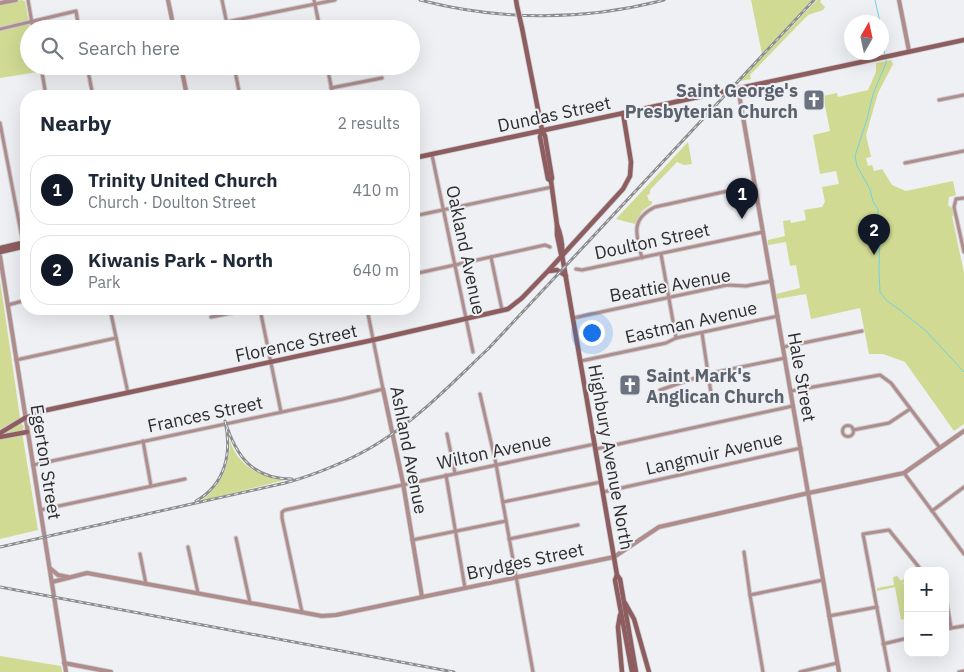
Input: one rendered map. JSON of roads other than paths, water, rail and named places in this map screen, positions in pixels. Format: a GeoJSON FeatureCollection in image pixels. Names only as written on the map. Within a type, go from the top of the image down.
{"type":"FeatureCollection","features":[{"type":"Feature","properties":{"kind":"main road","name":"Highbury Avenue North"},"geometry":{"type":"LineString","coordinates":[[516,0],[542,130],[545,136],[557,225],[562,240],[562,255],[632,672]]}},
{"type":"Feature","properties":{"kind":"main road","name":"Dundas Street"},"geometry":{"type":"LineString","coordinates":[[420,157],[964,40]]}},
{"type":"Feature","properties":{"kind":"main road","name":"Florence Street"},"geometry":{"type":"LineString","coordinates":[[0,433],[25,418],[47,410],[508,309],[522,298],[548,271],[623,189],[630,176],[631,162],[623,113]]}},
{"type":"Feature","properties":{"kind":"main road"},"geometry":{"type":"LineString","coordinates":[[0,248],[20,245]]}},
{"type":"Feature","properties":{"kind":"main road"},"geometry":{"type":"LineString","coordinates":[[0,252],[20,246]]}},
{"type":"Feature","properties":{"kind":"main road"},"geometry":{"type":"LineString","coordinates":[[548,271],[557,270],[566,276]]}},
{"type":"Feature","properties":{"kind":"main road"},"geometry":{"type":"LineString","coordinates":[[0,438],[28,432]]}},
{"type":"Feature","properties":{"kind":"main road","name":"Highbury Avenue North"},"geometry":{"type":"LineString","coordinates":[[617,575],[620,579],[636,672]]}},
{"type":"Feature","properties":{"kind":"main road"},"geometry":{"type":"LineString","coordinates":[[623,600],[634,619],[649,672]]}},
{"type":"Feature","properties":{"kind":"main road"},"geometry":{"type":"LineString","coordinates":[[620,608],[618,627],[622,672]]}},
{"type":"Feature","properties":{"kind":"street"},"geometry":{"type":"LineString","coordinates":[[0,3],[16,0]]}},
{"type":"Feature","properties":{"kind":"street"},"geometry":{"type":"LineString","coordinates":[[28,0],[32,20]]}},
{"type":"Feature","properties":{"kind":"street"},"geometry":{"type":"LineString","coordinates":[[168,0],[172,20]]}},
{"type":"Feature","properties":{"kind":"street"},"geometry":{"type":"LineString","coordinates":[[222,0],[226,20]]}},
{"type":"Feature","properties":{"kind":"street"},"geometry":{"type":"LineString","coordinates":[[235,20],[314,2],[336,0]]}},
{"type":"Feature","properties":{"kind":"street"},"geometry":{"type":"LineString","coordinates":[[899,0],[910,51]]}},
{"type":"Feature","properties":{"kind":"street"},"geometry":{"type":"LineString","coordinates":[[314,2],[318,20]]}},
{"type":"Feature","properties":{"kind":"street"},"geometry":{"type":"LineString","coordinates":[[36,20],[76,11],[78,20]]}},
{"type":"Feature","properties":{"kind":"street"},"geometry":{"type":"LineString","coordinates":[[0,29],[20,24]]}},
{"type":"Feature","properties":{"kind":"street"},"geometry":{"type":"LineString","coordinates":[[42,75],[45,90]]}},
{"type":"Feature","properties":{"kind":"street"},"geometry":{"type":"LineString","coordinates":[[89,75],[92,90]]}},
{"type":"Feature","properties":{"kind":"street"},"geometry":{"type":"LineString","coordinates":[[183,75],[186,90]]}},
{"type":"Feature","properties":{"kind":"street"},"geometry":{"type":"LineString","coordinates":[[236,75],[239,90]]}},
{"type":"Feature","properties":{"kind":"street"},"geometry":{"type":"LineString","coordinates":[[329,75],[332,88],[382,78]]}},
{"type":"Feature","properties":{"kind":"street","name":"Hale Street"},"geometry":{"type":"LineString","coordinates":[[738,88],[839,672]]}},
{"type":"Feature","properties":{"kind":"street"},"geometry":{"type":"LineString","coordinates":[[939,100],[964,95]]}},
{"type":"Feature","properties":{"kind":"street"},"geometry":{"type":"LineString","coordinates":[[0,123],[20,220]]}},
{"type":"Feature","properties":{"kind":"street"},"geometry":{"type":"LineString","coordinates":[[905,163],[964,151]]}},
{"type":"Feature","properties":{"kind":"street","name":"Oakland Avenue"},"geometry":{"type":"LineString","coordinates":[[432,155],[473,352]]}},
{"type":"Feature","properties":{"kind":"street"},"geometry":{"type":"LineString","coordinates":[[420,215],[551,184]]}},
{"type":"Feature","properties":{"kind":"street"},"geometry":{"type":"LineString","coordinates":[[642,258],[637,226],[640,218],[648,211],[656,207],[755,185]]}},
{"type":"Feature","properties":{"kind":"street"},"geometry":{"type":"LineString","coordinates":[[964,198],[956,199],[954,207],[964,252]]}},
{"type":"Feature","properties":{"kind":"street","name":"Doulton Street"},"geometry":{"type":"LineString","coordinates":[[576,269],[582,270],[763,232]]}},
{"type":"Feature","properties":{"kind":"street"},"geometry":{"type":"LineString","coordinates":[[420,273],[545,245],[550,247]]}},
{"type":"Feature","properties":{"kind":"street"},"geometry":{"type":"LineString","coordinates":[[661,254],[676,338]]}},
{"type":"Feature","properties":{"kind":"street","name":"Egerton Street"},"geometry":{"type":"LineString","coordinates":[[0,256],[66,672]]}},
{"type":"Feature","properties":{"kind":"street"},"geometry":{"type":"LineString","coordinates":[[491,257],[502,311]]}},
{"type":"Feature","properties":{"kind":"street","name":"Beattie Avenue"},"geometry":{"type":"LineString","coordinates":[[573,318],[727,285],[746,286],[772,281]]}},
{"type":"Feature","properties":{"kind":"street"},"geometry":{"type":"LineString","coordinates":[[8,304],[20,301]]}},
{"type":"Feature","properties":{"kind":"street"},"geometry":{"type":"LineString","coordinates":[[111,315],[128,393]]}},
{"type":"Feature","properties":{"kind":"street"},"geometry":{"type":"LineString","coordinates":[[211,317],[221,315]]}},
{"type":"Feature","properties":{"kind":"street"},"geometry":{"type":"LineString","coordinates":[[261,315],[281,412]]}},
{"type":"Feature","properties":{"kind":"street","name":"Ashland Avenue"},"geometry":{"type":"LineString","coordinates":[[368,315],[403,484],[422,597]]}},
{"type":"Feature","properties":{"kind":"street","name":"Eastman Avenue"},"geometry":{"type":"LineString","coordinates":[[581,362],[666,343],[676,338],[778,316]]}},
{"type":"Feature","properties":{"kind":"street"},"geometry":{"type":"LineString","coordinates":[[783,347],[862,331]]}},
{"type":"Feature","properties":{"kind":"street"},"geometry":{"type":"LineString","coordinates":[[702,333],[712,400]]}},
{"type":"Feature","properties":{"kind":"street"},"geometry":{"type":"LineString","coordinates":[[16,360],[116,338]]}},
{"type":"Feature","properties":{"kind":"street"},"geometry":{"type":"LineString","coordinates":[[660,390],[707,374],[785,358]]}},
{"type":"Feature","properties":{"kind":"street"},"geometry":{"type":"LineString","coordinates":[[791,391],[880,375],[891,382],[940,449]]}},
{"type":"Feature","properties":{"kind":"street","name":"Frances Street"},"geometry":{"type":"LineString","coordinates":[[33,465],[383,389]]}},
{"type":"Feature","properties":{"kind":"street"},"geometry":{"type":"LineString","coordinates":[[480,394],[496,464],[533,672]]}},
{"type":"Feature","properties":{"kind":"street","name":"Wilton Avenue"},"geometry":{"type":"LineString","coordinates":[[302,612],[282,512],[289,508],[446,474],[793,406]]}},
{"type":"Feature","properties":{"kind":"street"},"geometry":{"type":"LineString","coordinates":[[853,430],[889,424],[910,409]]}},
{"type":"Feature","properties":{"kind":"street","name":"Brydges Street"},"geometry":{"type":"LineString","coordinates":[[52,582],[87,573],[322,616],[336,615],[614,557],[659,527],[904,473],[964,431]]}},
{"type":"Feature","properties":{"kind":"street"},"geometry":{"type":"LineString","coordinates":[[448,434],[455,473]]}},
{"type":"Feature","properties":{"kind":"street"},"geometry":{"type":"LineString","coordinates":[[143,441],[151,486]]}},
{"type":"Feature","properties":{"kind":"street","name":"Langmuir Avenue"},"geometry":{"type":"LineString","coordinates":[[603,492],[801,448]]}},
{"type":"Feature","properties":{"kind":"street"},"geometry":{"type":"LineString","coordinates":[[904,473],[964,554]]}},
{"type":"Feature","properties":{"kind":"street"},"geometry":{"type":"LineString","coordinates":[[446,474],[465,588]]}},
{"type":"Feature","properties":{"kind":"street"},"geometry":{"type":"LineString","coordinates":[[40,510],[185,479]]}},
{"type":"Feature","properties":{"kind":"street"},"geometry":{"type":"LineString","coordinates":[[503,502],[601,482]]}},
{"type":"Feature","properties":{"kind":"street"},"geometry":{"type":"LineString","coordinates":[[932,511],[964,487]]}},
{"type":"Feature","properties":{"kind":"street"},"geometry":{"type":"LineString","coordinates":[[412,540],[506,521]]}},
{"type":"Feature","properties":{"kind":"street"},"geometry":{"type":"LineString","coordinates":[[509,539],[578,525]]}},
{"type":"Feature","properties":{"kind":"street"},"geometry":{"type":"LineString","coordinates":[[889,672],[863,534],[889,530],[919,567]]}},
{"type":"Feature","properties":{"kind":"street"},"geometry":{"type":"LineString","coordinates":[[236,538],[250,603]]}},
{"type":"Feature","properties":{"kind":"street"},"geometry":{"type":"LineString","coordinates":[[188,547],[198,593]]}},
{"type":"Feature","properties":{"kind":"street"},"geometry":{"type":"LineString","coordinates":[[744,552],[763,672]]}},
{"type":"Feature","properties":{"kind":"street"},"geometry":{"type":"LineString","coordinates":[[140,554],[146,584]]}},
{"type":"Feature","properties":{"kind":"street"},"geometry":{"type":"LineString","coordinates":[[49,567],[58,575],[70,578]]}},
{"type":"Feature","properties":{"kind":"street"},"geometry":{"type":"LineString","coordinates":[[750,596],[823,580]]}},
{"type":"Feature","properties":{"kind":"street"},"geometry":{"type":"LineString","coordinates":[[829,616],[877,607]]}},
{"type":"Feature","properties":{"kind":"street"},"geometry":{"type":"LineString","coordinates":[[949,612],[952,628]]}},
{"type":"Feature","properties":{"kind":"street"},"geometry":{"type":"LineString","coordinates":[[949,628],[964,626]]}},
{"type":"Feature","properties":{"kind":"street"},"geometry":{"type":"LineString","coordinates":[[883,644],[904,639]]}},
{"type":"Feature","properties":{"kind":"street"},"geometry":{"type":"LineString","coordinates":[[64,663],[111,672]]}},
{"type":"Feature","properties":{"kind":"street"},"geometry":{"type":"LineString","coordinates":[[800,672],[837,663]]}},
{"type":"Feature","properties":{"kind":"street"},"geometry":{"type":"LineString","coordinates":[[959,672],[964,671]]}},
{"type":"Feature","properties":{"kind":"waterway"},"geometry":{"type":"LineString","coordinates":[[875,0],[878,15]]}},
{"type":"Feature","properties":{"kind":"waterway"},"geometry":{"type":"LineString","coordinates":[[886,60],[873,94],[855,156],[857,166],[870,189],[873,202],[878,209],[880,292],[887,301],[926,331],[964,372]]}},
{"type":"Feature","properties":{"kind":"railway"},"geometry":{"type":"LineString","coordinates":[[420,0],[481,12],[542,16],[603,12],[664,0]]}},
{"type":"Feature","properties":{"kind":"railway"},"geometry":{"type":"LineString","coordinates":[[0,547],[297,480],[346,460],[395,432],[436,398],[488,349],[814,0]]}},
{"type":"Feature","properties":{"kind":"railway"},"geometry":{"type":"LineString","coordinates":[[196,501],[214,486],[224,466],[228,444],[225,421],[229,434],[240,455],[256,470],[266,475],[292,479]]}},
{"type":"Feature","properties":{"kind":"railway"},"geometry":{"type":"LineString","coordinates":[[0,587],[454,672]]}},
{"type":"Feature","properties":{"kind":"place","name":"Saint George's Presbyterian Church"},"geometry":{"type":"Point","coordinates":[814,100]}},
{"type":"Feature","properties":{"kind":"place","name":"Trinity United Church"},"geometry":{"type":"Point","coordinates":[742,219]}},
{"type":"Feature","properties":{"kind":"place","name":"Kiwanis Park - North"},"geometry":{"type":"Point","coordinates":[874,255]}},
{"type":"Feature","properties":{"kind":"place","name":"Saint Mark's Anglican Church"},"geometry":{"type":"Point","coordinates":[630,385]}}]}
